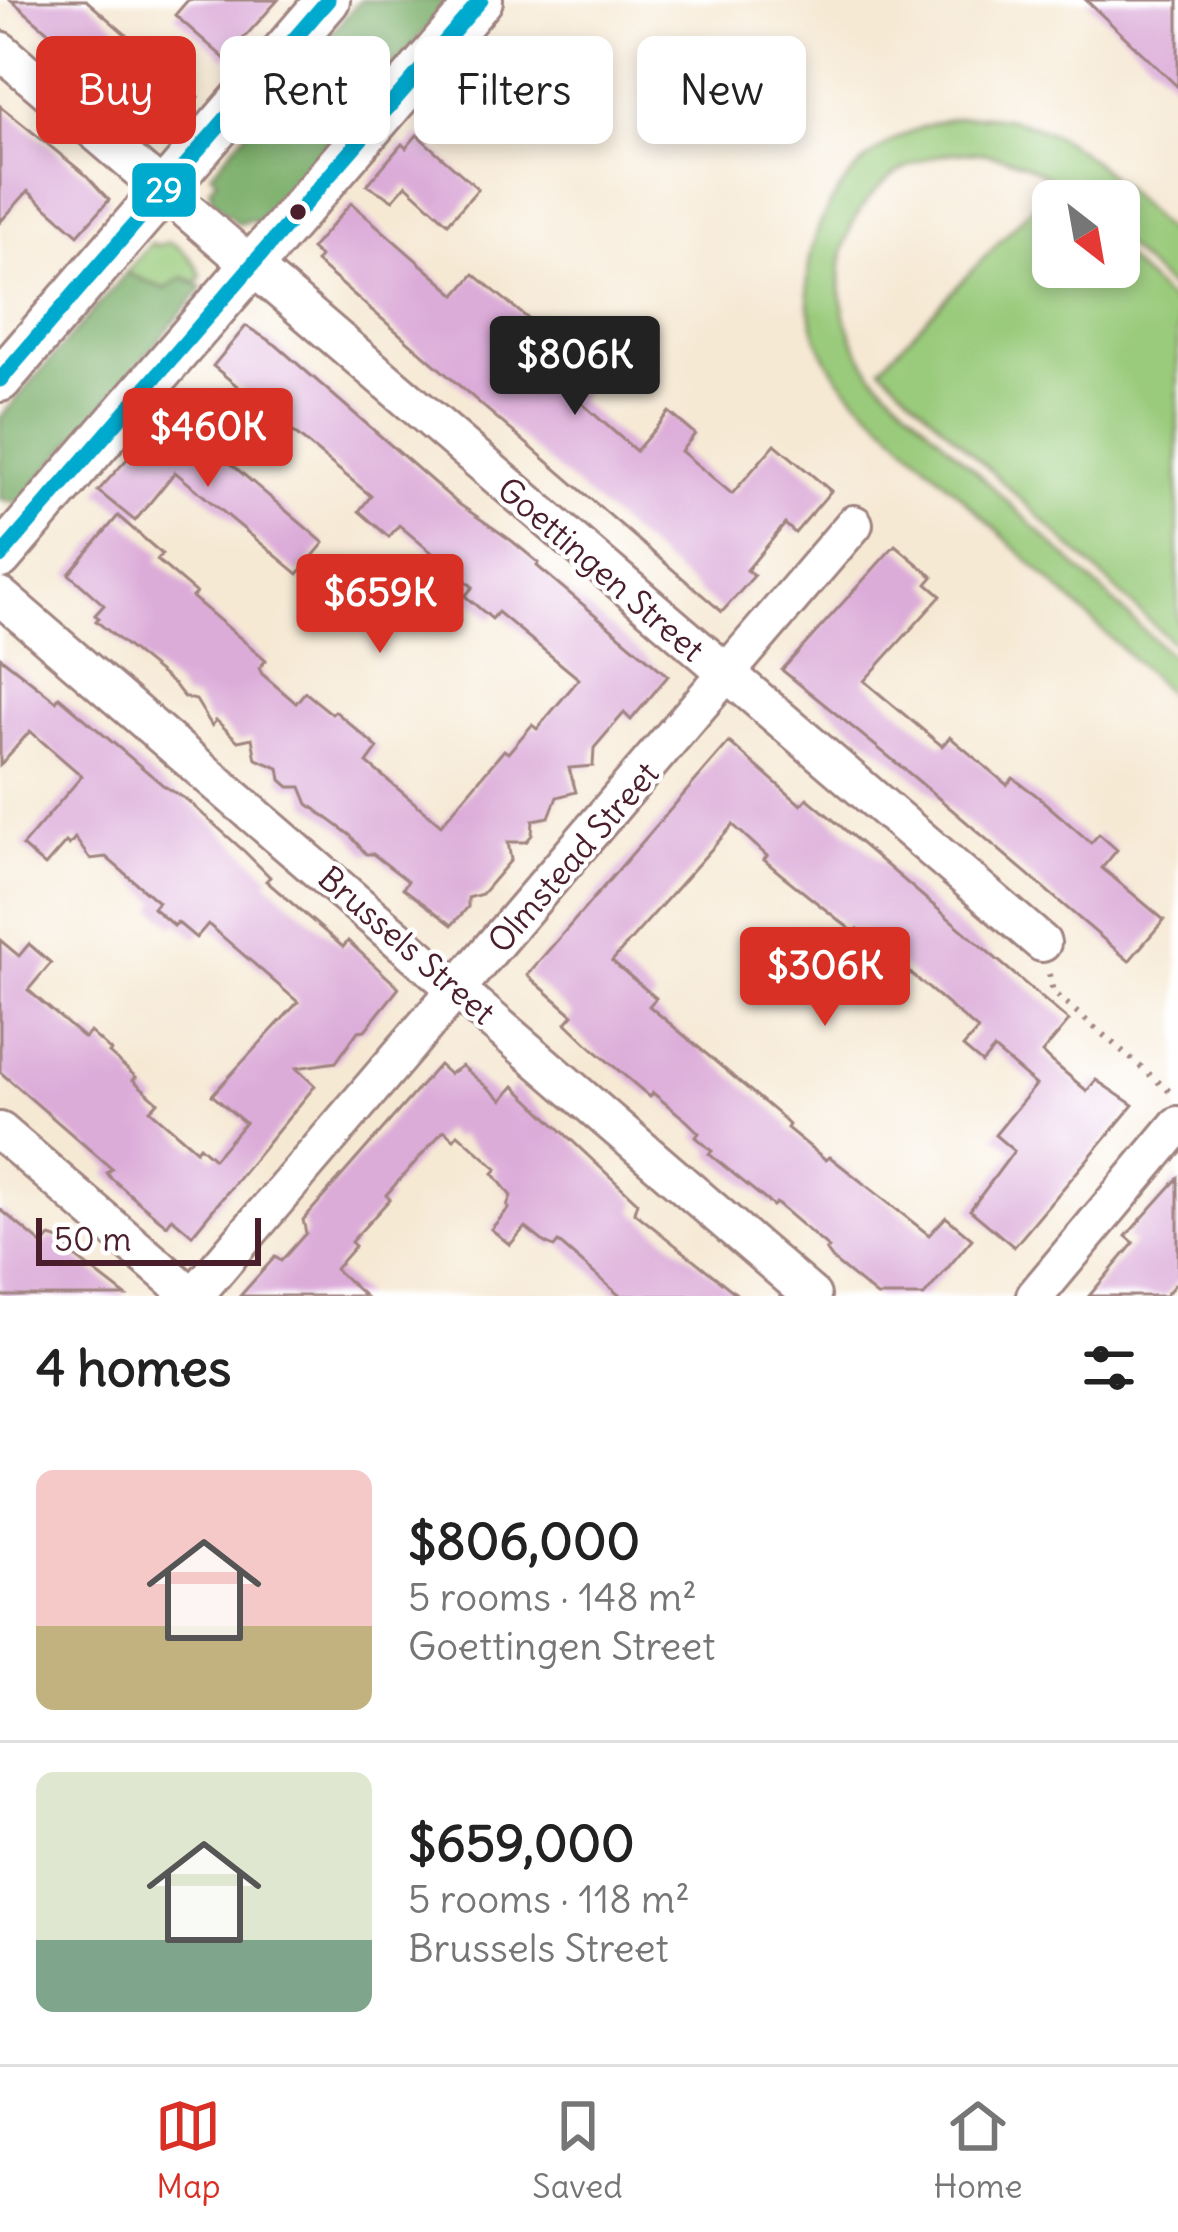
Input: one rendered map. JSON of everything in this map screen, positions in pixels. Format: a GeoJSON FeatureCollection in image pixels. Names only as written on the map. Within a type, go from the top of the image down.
{"type":"FeatureCollection","features":[{"type":"Feature","properties":{"kind":"street"},"geometry":{"type":"LineString","coordinates":[[0,380],[328,0]]}},
{"type":"Feature","properties":{"kind":"street"},"geometry":{"type":"LineString","coordinates":[[0,557],[481,0]]}},
{"type":"Feature","properties":{"kind":"street","name":"Goettingen Street"},"geometry":{"type":"LineString","coordinates":[[0,50],[1042,943]]}},
{"type":"Feature","properties":{"kind":"street","name":"Olmstead Street"},"geometry":{"type":"LineString","coordinates":[[193,1296],[728,677],[854,524]]}},
{"type":"Feature","properties":{"kind":"street","name":"Brussels Street"},"geometry":{"type":"LineString","coordinates":[[0,596],[812,1296]]}},
{"type":"Feature","properties":{"kind":"street"},"geometry":{"type":"LineString","coordinates":[[1035,1296],[1178,1125]]}},
{"type":"Feature","properties":{"kind":"street"},"geometry":{"type":"LineString","coordinates":[[0,1131],[193,1296]]}},
{"type":"Feature","properties":{"kind":"path"},"geometry":{"type":"LineString","coordinates":[[1053,992],[1178,1098]]}},
{"type":"Feature","properties":{"kind":"green space"},"geometry":{"type":"Polygon","coordinates":[[[360,0],[451,0],[420,36],[414,36],[414,43],[390,71],[390,36],[329,36],[360,0]]]}},
{"type":"Feature","properties":{"kind":"green space"},"geometry":{"type":"Polygon","coordinates":[[[985,116],[1015,120],[1068,143],[1115,180],[1048,180],[1026,165],[974,153],[926,159],[885,182],[855,218],[841,264],[846,317],[873,374],[1178,663],[1178,702],[854,395],[823,351],[809,305],[810,258],[825,214],[852,175],[888,144],[933,123],[985,116]]]}},
{"type":"Feature","properties":{"kind":"green space"},"geometry":{"type":"Polygon","coordinates":[[[236,144],[327,144],[257,225],[252,220],[238,224],[213,201],[210,188],[217,179],[211,173],[236,144]]]}},
{"type":"Feature","properties":{"kind":"green space"},"geometry":{"type":"Polygon","coordinates":[[[1140,205],[1178,242],[1178,296],[1140,260],[1140,205]]]}},
{"type":"Feature","properties":{"kind":"green space"},"geometry":{"type":"Polygon","coordinates":[[[1032,207],[1032,288],[1140,288],[1140,273],[1178,309],[1178,648],[881,367],[1032,207]]]}},
{"type":"Feature","properties":{"kind":"green space"},"geometry":{"type":"Polygon","coordinates":[[[168,242],[192,260],[201,276],[198,282],[183,277],[165,289],[126,273],[151,243],[168,242]]]}},
{"type":"Feature","properties":{"kind":"green space"},"geometry":{"type":"Polygon","coordinates":[[[126,273],[165,289],[183,277],[203,288],[19,504],[0,499],[0,418],[126,273]]]}},
{"type":"Feature","properties":{"kind":"building"},"geometry":{"type":"Polygon","coordinates":[[[11,0],[86,0],[128,36],[53,36],[11,0]]]}},
{"type":"Feature","properties":{"kind":"building"},"geometry":{"type":"Polygon","coordinates":[[[188,0],[278,0],[246,36],[220,36],[220,55],[175,15],[188,0]]]}},
{"type":"Feature","properties":{"kind":"building"},"geometry":{"type":"Polygon","coordinates":[[[1086,0],[1178,0],[1178,87],[1086,0]]]}},
{"type":"Feature","properties":{"kind":"building"},"geometry":{"type":"Polygon","coordinates":[[[0,106],[36,135],[36,144],[47,144],[109,200],[78,235],[28,191],[0,222],[0,106]]]}},
{"type":"Feature","properties":{"kind":"building"},"geometry":{"type":"Polygon","coordinates":[[[414,139],[414,144],[427,144],[478,189],[448,223],[406,185],[393,200],[367,185],[402,144],[406,148],[414,139]]]}},
{"type":"Feature","properties":{"kind":"building"},"geometry":{"type":"Polygon","coordinates":[[[351,203],[456,295],[474,274],[550,337],[535,355],[561,377],[593,382],[578,400],[636,451],[669,412],[695,434],[681,451],[732,494],[775,444],[831,491],[795,533],[785,524],[747,570],[754,576],[722,612],[316,262],[320,257],[311,249],[351,203]]]}},
{"type":"Feature","properties":{"kind":"building"},"geometry":{"type":"Polygon","coordinates":[[[246,326],[276,345],[456,502],[539,563],[668,676],[631,720],[624,713],[594,748],[593,766],[569,768],[576,792],[557,797],[549,817],[533,820],[526,842],[508,842],[511,860],[482,894],[468,898],[468,907],[452,925],[403,888],[408,881],[373,854],[366,854],[350,835],[308,804],[301,787],[289,787],[281,780],[279,768],[256,759],[252,738],[238,741],[216,720],[212,726],[196,700],[184,697],[96,621],[104,605],[69,574],[118,516],[162,554],[157,560],[196,593],[192,597],[266,660],[259,668],[262,674],[296,703],[305,692],[332,714],[335,711],[378,748],[367,763],[441,825],[504,750],[508,753],[532,725],[537,729],[579,679],[498,612],[492,619],[465,596],[473,587],[399,525],[389,537],[359,511],[371,496],[213,366],[246,326]]]}},
{"type":"Feature","properties":{"kind":"building"},"geometry":{"type":"Polygon","coordinates":[[[170,412],[324,543],[298,574],[175,472],[135,521],[98,491],[170,412]]]}},
{"type":"Feature","properties":{"kind":"building"},"geometry":{"type":"Polygon","coordinates":[[[895,545],[933,577],[927,584],[941,596],[864,681],[942,746],[950,737],[1007,785],[1013,778],[1036,795],[1091,843],[1099,834],[1117,850],[1102,868],[1164,920],[1129,961],[782,670],[895,545]]]}},
{"type":"Feature","properties":{"kind":"building"},"geometry":{"type":"Polygon","coordinates":[[[0,657],[56,701],[59,697],[187,800],[270,877],[266,881],[343,947],[348,941],[399,988],[336,1062],[296,1068],[315,1086],[192,1235],[172,1218],[167,1225],[141,1204],[111,1178],[107,1173],[112,1169],[0,1072],[0,940],[19,956],[29,944],[51,963],[28,990],[84,1038],[90,1032],[111,1051],[158,1102],[150,1110],[196,1150],[199,1146],[214,1159],[245,1123],[212,1095],[298,1002],[208,924],[196,938],[177,922],[174,926],[153,908],[158,902],[106,857],[90,859],[75,838],[45,866],[22,846],[82,776],[30,731],[0,765],[0,657]]]}},
{"type":"Feature","properties":{"kind":"building"},"geometry":{"type":"Polygon","coordinates":[[[729,742],[801,805],[807,798],[1069,1021],[1042,1053],[1087,1091],[1096,1080],[1133,1105],[1014,1247],[970,1210],[1014,1151],[995,1135],[1036,1085],[994,1049],[982,1063],[963,1047],[978,1030],[858,929],[855,933],[764,860],[767,856],[733,825],[612,961],[656,998],[649,1006],[826,1160],[830,1157],[929,1235],[946,1217],[972,1239],[924,1296],[877,1296],[776,1203],[773,1206],[709,1154],[712,1151],[687,1121],[592,1048],[566,1023],[573,1015],[527,975],[729,742]]]}},
{"type":"Feature","properties":{"kind":"building"},"geometry":{"type":"Polygon","coordinates":[[[439,1065],[449,1074],[462,1066],[502,1100],[514,1086],[637,1202],[634,1212],[739,1296],[620,1296],[558,1242],[554,1247],[545,1243],[525,1227],[510,1245],[491,1229],[509,1208],[511,1196],[493,1173],[497,1169],[458,1134],[454,1139],[444,1130],[386,1195],[390,1199],[351,1242],[355,1246],[335,1269],[365,1296],[240,1296],[275,1257],[281,1261],[306,1233],[303,1220],[439,1065]]]}},
{"type":"Feature","properties":{"kind":"building"},"geometry":{"type":"Polygon","coordinates":[[[1178,1178],[1178,1281],[1165,1296],[1089,1296],[1134,1243],[1126,1236],[1178,1178]]]}},
{"type":"Feature","properties":{"kind":"building"},"geometry":{"type":"Polygon","coordinates":[[[0,1209],[43,1245],[50,1237],[68,1243],[74,1256],[126,1296],[0,1296],[0,1209]]]}},
{"type":"Feature","properties":{"kind":"transit line","name":"29"},"geometry":{"type":"LineString","coordinates":[[0,380],[328,0]]}},
{"type":"Feature","properties":{"kind":"transit line","name":"29"},"geometry":{"type":"LineString","coordinates":[[0,557],[481,0]]}}]}
